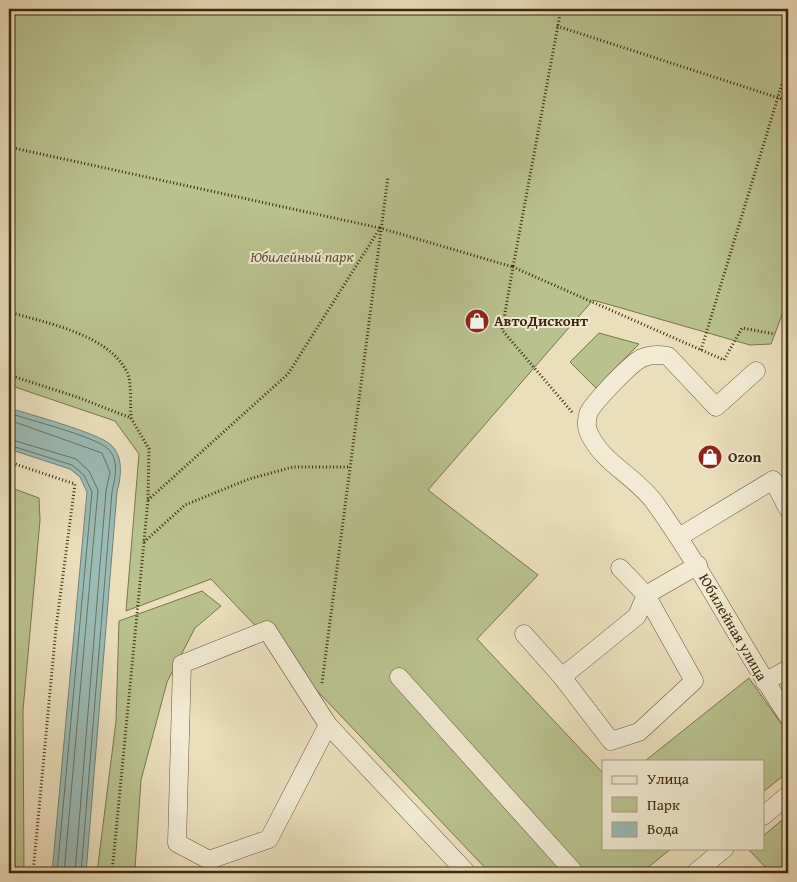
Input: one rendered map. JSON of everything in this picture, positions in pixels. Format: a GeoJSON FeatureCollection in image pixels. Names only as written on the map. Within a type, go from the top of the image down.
{"type":"FeatureCollection","features":[{"type":"Feature","properties":{"kind":"street"},"geometry":{"type":"LineString","coordinates":[[587,430],[589,413],[606,390],[640,359],[657,354],[668,356],[716,407],[756,371]]}},
{"type":"Feature","properties":{"kind":"street","name":"Юбилейная улица"},"geometry":{"type":"LineString","coordinates":[[587,430],[604,456],[653,500],[698,566],[765,682],[788,716]]}},
{"type":"Feature","properties":{"kind":"street"},"geometry":{"type":"LineString","coordinates":[[679,537],[773,480],[788,509]]}},
{"type":"Feature","properties":{"kind":"street"},"geometry":{"type":"LineString","coordinates":[[562,676],[637,616],[646,595],[698,566]]}},
{"type":"Feature","properties":{"kind":"street"},"geometry":{"type":"LineString","coordinates":[[524,634],[562,676],[611,741],[639,732],[694,681],[646,595],[620,568]]}},
{"type":"Feature","properties":{"kind":"street"},"geometry":{"type":"LineString","coordinates":[[323,718],[269,839],[209,860],[177,843],[182,664],[267,630],[323,718],[467,873]]}},
{"type":"Feature","properties":{"kind":"street"},"geometry":{"type":"LineString","coordinates":[[765,682],[788,669]]}},
{"type":"Feature","properties":{"kind":"street"},"geometry":{"type":"LineString","coordinates":[[399,676],[575,873]]}},
{"type":"Feature","properties":{"kind":"street"},"geometry":{"type":"LineString","coordinates":[[764,815],[788,795]]}},
{"type":"Feature","properties":{"kind":"street"},"geometry":{"type":"LineString","coordinates":[[695,873],[723,850]]}},
{"type":"Feature","properties":{"kind":"path"},"geometry":{"type":"LineString","coordinates":[[561,9],[502,330],[587,430]]}},
{"type":"Feature","properties":{"kind":"path"},"geometry":{"type":"LineString","coordinates":[[557,26],[788,101]]}},
{"type":"Feature","properties":{"kind":"path"},"geometry":{"type":"LineString","coordinates":[[702,350],[788,64]]}},
{"type":"Feature","properties":{"kind":"path"},"geometry":{"type":"LineString","coordinates":[[9,148],[380,228],[513,267],[724,360],[742,328],[775,334]]}},
{"type":"Feature","properties":{"kind":"path"},"geometry":{"type":"LineString","coordinates":[[323,718],[350,468],[388,177]]}},
{"type":"Feature","properties":{"kind":"path"},"geometry":{"type":"LineString","coordinates":[[148,500],[288,374],[380,228]]}},
{"type":"Feature","properties":{"kind":"path"},"geometry":{"type":"LineString","coordinates":[[9,312],[81,334],[111,352],[128,373],[131,418],[149,449],[148,500],[112,873]]}},
{"type":"Feature","properties":{"kind":"path"},"geometry":{"type":"LineString","coordinates":[[9,375],[77,397],[131,418]]}},
{"type":"Feature","properties":{"kind":"path"},"geometry":{"type":"LineString","coordinates":[[9,462],[75,484],[56,628],[33,873]]}},
{"type":"Feature","properties":{"kind":"path"},"geometry":{"type":"LineString","coordinates":[[143,542],[185,505],[249,479],[293,467],[350,468]]}},
{"type":"Feature","properties":{"kind":"green space","name":"Юбилейный парк"},"geometry":{"type":"Polygon","coordinates":[[[9,9],[788,9],[788,299],[771,344],[750,345],[593,300],[428,490],[538,575],[477,639],[602,772],[602,850],[670,850],[641,873],[490,873],[211,579],[126,611],[139,454],[115,421],[9,385],[9,9]]]}},
{"type":"Feature","properties":{"kind":"green space"},"geometry":{"type":"Polygon","coordinates":[[[599,333],[639,344],[596,388],[570,362],[599,333]]]}},
{"type":"Feature","properties":{"kind":"green space"},"geometry":{"type":"Polygon","coordinates":[[[9,487],[39,498],[40,520],[23,710],[24,873],[9,873],[9,487]]]}},
{"type":"Feature","properties":{"kind":"green space"},"geometry":{"type":"Polygon","coordinates":[[[202,591],[221,606],[195,628],[167,682],[141,780],[135,868],[147,873],[97,873],[116,721],[119,621],[202,591]]]}},
{"type":"Feature","properties":{"kind":"green space"},"geometry":{"type":"Polygon","coordinates":[[[749,678],[788,733],[788,772],[764,791],[764,760],[646,760],[749,678]]]}},
{"type":"Feature","properties":{"kind":"green space"},"geometry":{"type":"Polygon","coordinates":[[[788,815],[788,873],[771,873],[749,850],[764,850],[764,835],[788,815]]]}},
{"type":"Feature","properties":{"kind":"water"},"geometry":{"type":"Polygon","coordinates":[[[9,408],[104,440],[115,450],[120,461],[120,480],[117,492],[86,873],[52,873],[87,492],[80,477],[70,469],[9,449],[9,408]]]}},
{"type":"Feature","properties":{"kind":"place","name":"АвтоДисконт"},"geometry":{"type":"Point","coordinates":[477,321]}},
{"type":"Feature","properties":{"kind":"place","name":"Ozon"},"geometry":{"type":"Point","coordinates":[710,457]}}]}
